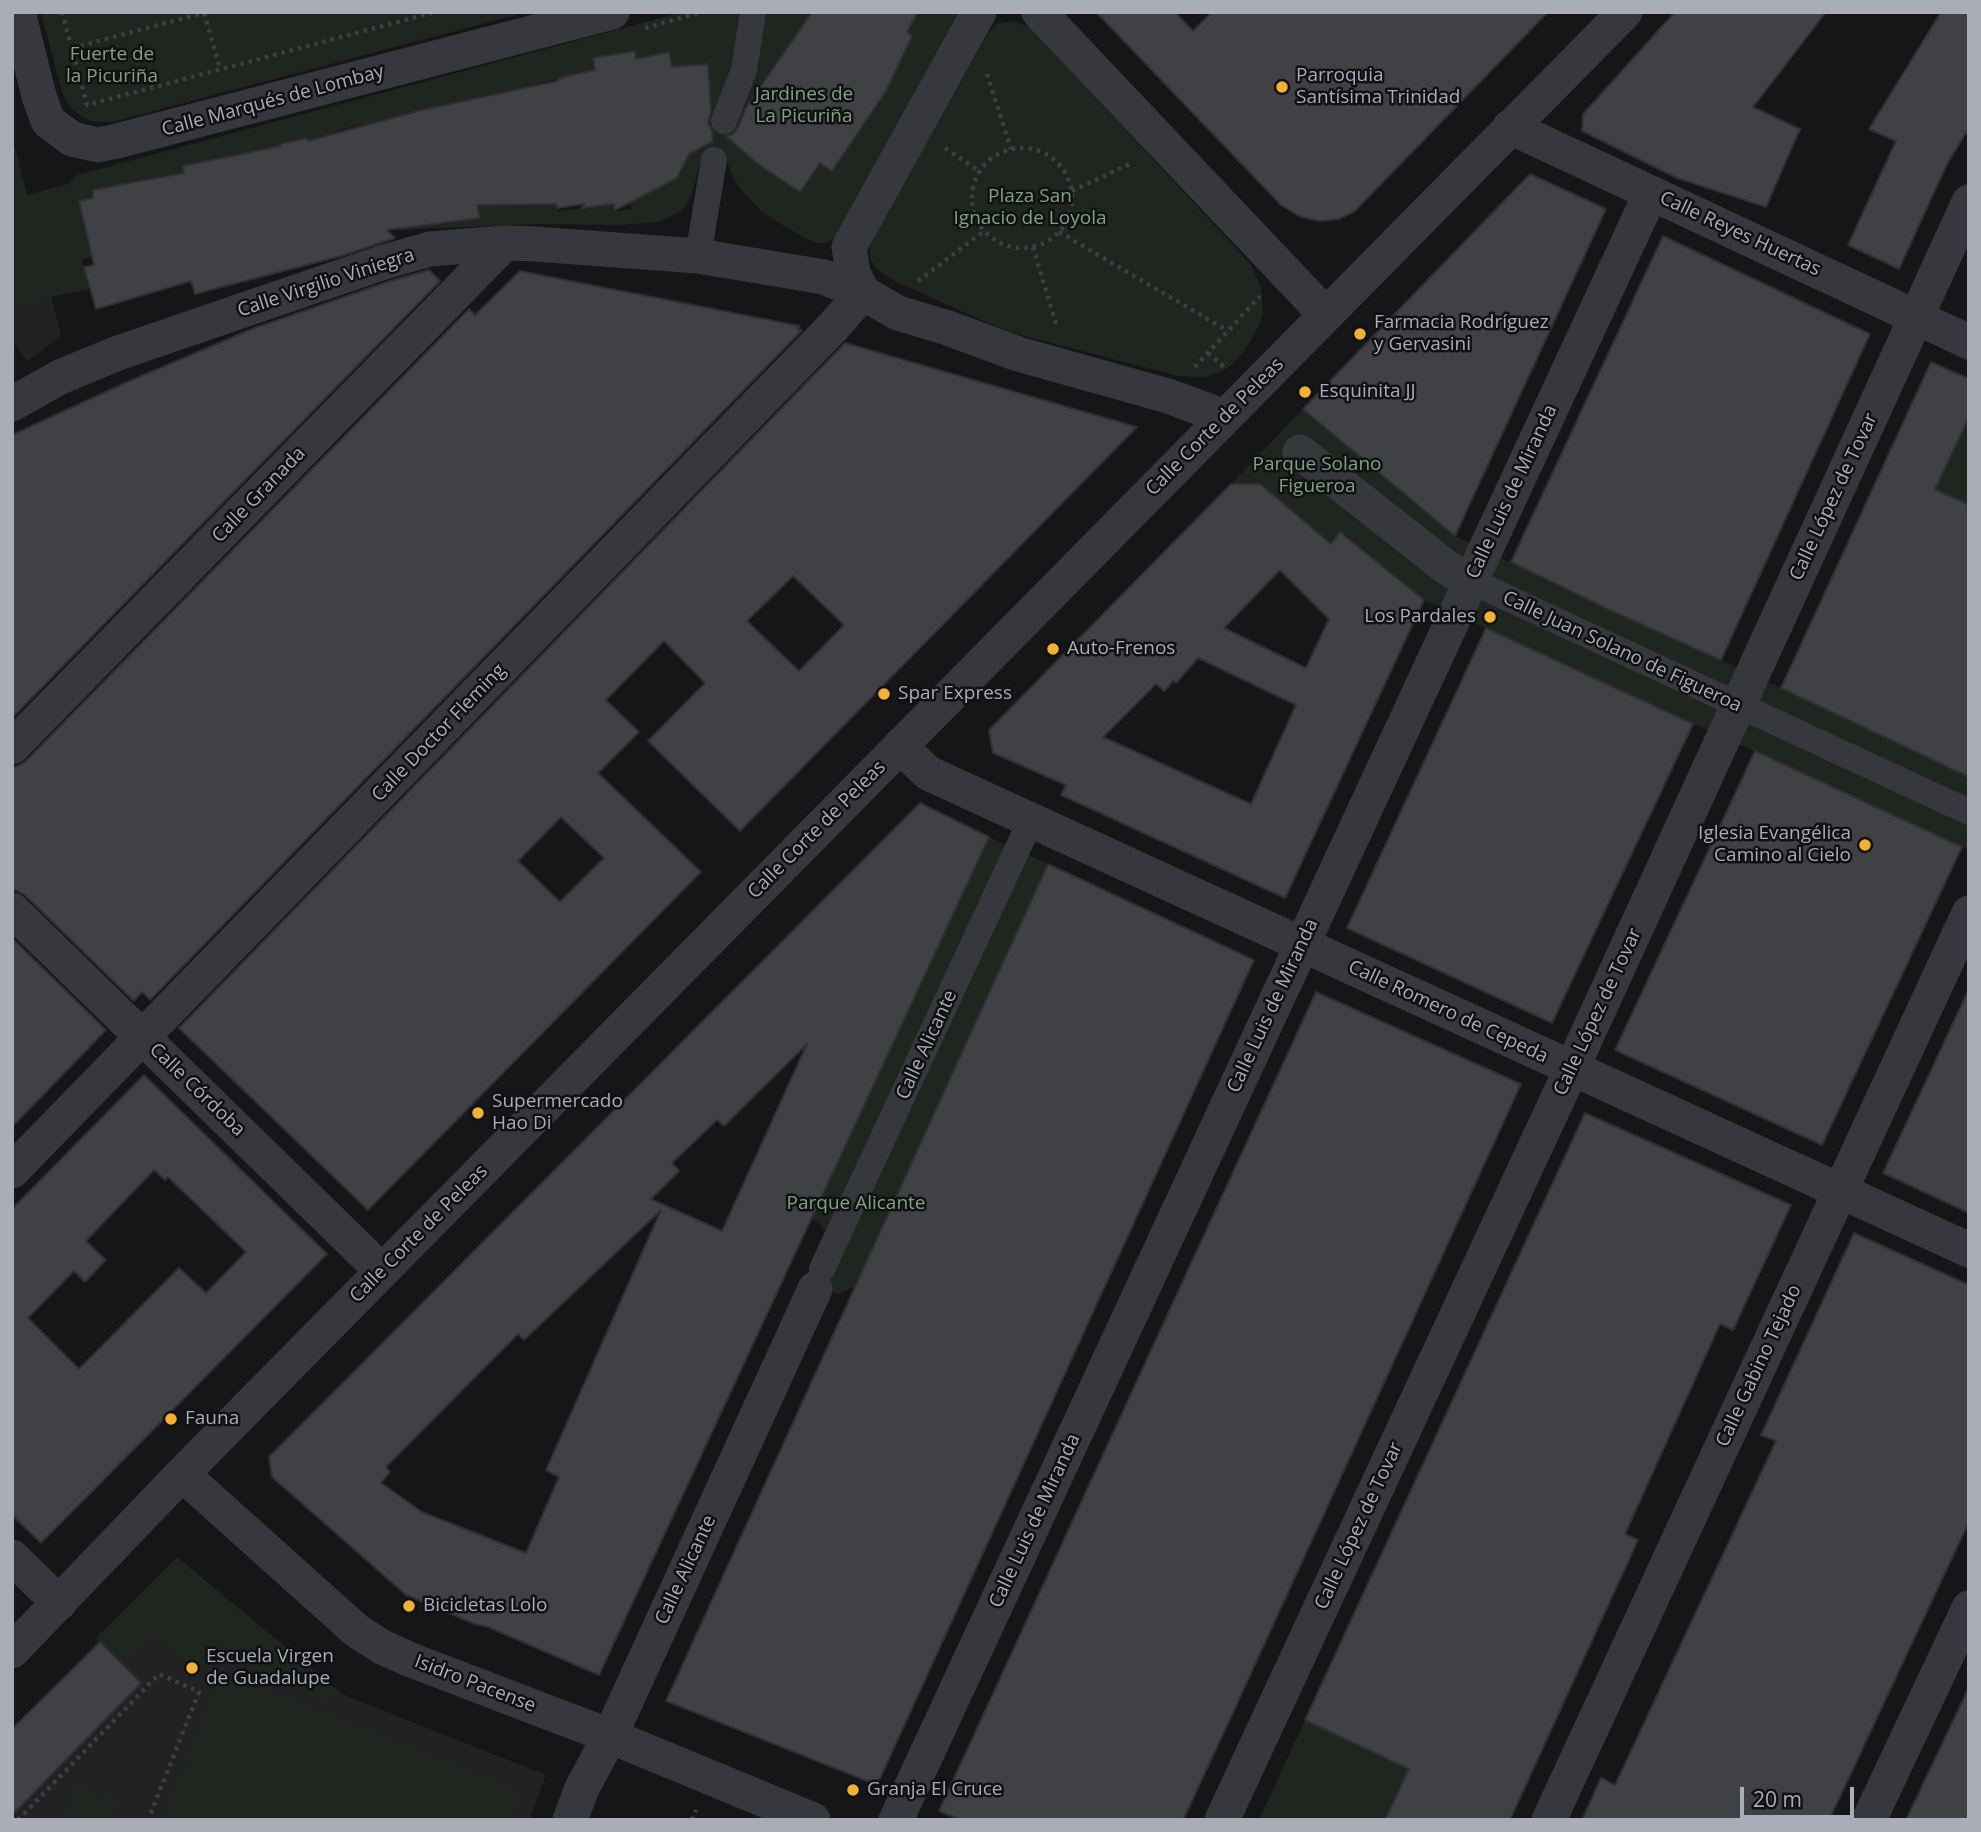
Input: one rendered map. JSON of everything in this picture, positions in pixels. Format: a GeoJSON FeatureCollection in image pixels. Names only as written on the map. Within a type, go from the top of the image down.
{"type":"FeatureCollection","features":[{"type":"Feature","properties":{"kind":"street","name":"Calle Marqués de Lombay"},"geometry":{"type":"LineString","coordinates":[[18,12],[48,121],[72,139],[98,145],[612,12]]}},
{"type":"Feature","properties":{"kind":"street"},"geometry":{"type":"LineString","coordinates":[[724,121],[744,70],[753,12]]}},
{"type":"Feature","properties":{"kind":"street"},"geometry":{"type":"LineString","coordinates":[[1039,12],[1326,314]]}},
{"type":"Feature","properties":{"kind":"street","name":"Calle Corte de Peleas"},"geometry":{"type":"LineString","coordinates":[[12,1651],[181,1475],[1625,12]]}},
{"type":"Feature","properties":{"kind":"street"},"geometry":{"type":"LineString","coordinates":[[975,18],[849,247],[853,273],[863,293],[898,313],[948,328],[1017,354],[1168,396],[1225,417]]}},
{"type":"Feature","properties":{"kind":"street","name":"Calle Reyes Huertas"},"geometry":{"type":"LineString","coordinates":[[1510,127],[1969,342]]}},
{"type":"Feature","properties":{"kind":"street"},"geometry":{"type":"LineString","coordinates":[[698,256],[714,160]]}},
{"type":"Feature","properties":{"kind":"street","name":"Calle Luis de Miranda"},"geometry":{"type":"LineString","coordinates":[[895,1820],[1651,193]]}},
{"type":"Feature","properties":{"kind":"street","name":"Calle López de Tovar"},"geometry":{"type":"LineString","coordinates":[[1222,1820],[1572,1069],[1969,202]]}},
{"type":"Feature","properties":{"kind":"street","name":"Calle Virgilio Viniegra"},"geometry":{"type":"LineString","coordinates":[[12,404],[61,377],[118,353],[384,262],[430,249],[505,243],[698,256],[824,277],[863,293]]}},
{"type":"Feature","properties":{"kind":"street","name":"Calle Granada"},"geometry":{"type":"LineString","coordinates":[[12,747],[505,243]]}},
{"type":"Feature","properties":{"kind":"street","name":"Calle Doctor Fleming"},"geometry":{"type":"LineString","coordinates":[[12,1171],[833,327],[863,293]]}},
{"type":"Feature","properties":{"kind":"street","name":"Calle Juan Solano de Figueroa"},"geometry":{"type":"LineString","coordinates":[[1300,452],[1446,566],[1471,581],[1969,812]]}},
{"type":"Feature","properties":{"kind":"street","name":"Calle Romero de Cepeda"},"geometry":{"type":"LineString","coordinates":[[900,746],[928,773],[1969,1250]]}},
{"type":"Feature","properties":{"kind":"street","name":"Calle Alicante"},"geometry":{"type":"LineString","coordinates":[[570,1820],[582,1788],[610,1736],[1031,820]]}},
{"type":"Feature","properties":{"kind":"street","name":"Calle Córdoba"},"geometry":{"type":"LineString","coordinates":[[12,909],[382,1271]]}},
{"type":"Feature","properties":{"kind":"street","name":"Calle Gabino Tejado"},"geometry":{"type":"LineString","coordinates":[[1549,1820],[1969,913]]}},
{"type":"Feature","properties":{"kind":"street","name":"Isidro Pacense"},"geometry":{"type":"LineString","coordinates":[[181,1475],[357,1631],[382,1647],[610,1736],[813,1820]]}},
{"type":"Feature","properties":{"kind":"street"},"geometry":{"type":"LineString","coordinates":[[12,1557],[59,1603]]}},
{"type":"Feature","properties":{"kind":"street"},"geometry":{"type":"LineString","coordinates":[[1869,1820],[1969,1608]]}},
{"type":"Feature","properties":{"kind":"path"},"geometry":{"type":"LineString","coordinates":[[62,12],[87,105],[435,12]]}},
{"type":"Feature","properties":{"kind":"path"},"geometry":{"type":"LineString","coordinates":[[72,48],[205,12],[220,69]]}},
{"type":"Feature","properties":{"kind":"path"},"geometry":{"type":"LineString","coordinates":[[975,18],[1011,149]]}},
{"type":"Feature","properties":{"kind":"path"},"geometry":{"type":"LineString","coordinates":[[1072,191],[1144,157],[1153,132]]}},
{"type":"Feature","properties":{"kind":"path"},"geometry":{"type":"LineString","coordinates":[[1025,147],[1051,156],[1061,165],[1069,177],[1072,191],[1068,220],[1059,232],[1052,239],[1033,247],[1020,248],[1006,246],[984,232],[973,209],[971,196],[979,171],[988,162],[998,153],[1025,147]]}},
{"type":"Feature","properties":{"kind":"path"},"geometry":{"type":"LineString","coordinates":[[898,313],[907,288],[984,232]]}},
{"type":"Feature","properties":{"kind":"path"},"geometry":{"type":"LineString","coordinates":[[1059,232],[1228,331]]}},
{"type":"Feature","properties":{"kind":"path"},"geometry":{"type":"LineString","coordinates":[[1033,247],[1069,369]]}},
{"type":"Feature","properties":{"kind":"path"},"geometry":{"type":"LineString","coordinates":[[1168,396],[1284,271]]}},
{"type":"Feature","properties":{"kind":"path"},"geometry":{"type":"LineString","coordinates":[[18,1820],[159,1674],[199,1692],[148,1820]]}},
{"type":"Feature","properties":{"kind":"shaded area"},"geometry":{"type":"Polygon","coordinates":[[[12,136],[61,336],[28,361],[12,342],[12,136]]]}},
{"type":"Feature","properties":{"kind":"shaded area","name":"Escuela Virgen de Guadalupe"},"geometry":{"type":"Polygon","coordinates":[[[177,1557],[342,1694],[546,1775],[529,1820],[12,1820],[12,1729],[99,1642],[96,1638],[177,1557]]]}},
{"type":"Feature","properties":{"kind":"green space","name":"Fuerte de la Picuriña"},"geometry":{"type":"Polygon","coordinates":[[[41,12],[527,12],[112,122],[92,121],[83,117],[66,101],[41,12]]]}},
{"type":"Feature","properties":{"kind":"green space","name":"Jardines de La Picuriña"},"geometry":{"type":"Polygon","coordinates":[[[683,12],[963,12],[837,236],[826,243],[816,243],[802,237],[761,211],[738,186],[726,157],[703,152],[688,203],[680,212],[658,222],[396,230],[454,211],[457,221],[480,218],[476,203],[530,198],[532,205],[556,204],[558,211],[601,206],[604,167],[616,211],[631,209],[630,200],[671,181],[666,166],[711,108],[708,64],[672,68],[669,53],[636,59],[634,51],[593,58],[595,71],[563,76],[535,84],[535,87],[409,113],[411,128],[393,118],[339,130],[340,133],[308,141],[306,138],[281,144],[282,154],[242,153],[183,166],[185,178],[93,190],[93,198],[79,202],[93,257],[82,260],[90,289],[12,305],[12,136],[27,195],[68,184],[77,175],[683,12]]]}},
{"type":"Feature","properties":{"kind":"green space","name":"Plaza San Ignacio de Loyola"},"geometry":{"type":"Polygon","coordinates":[[[1012,21],[1030,27],[1253,269],[1261,288],[1263,315],[1244,351],[1222,371],[1204,377],[1178,376],[1013,333],[897,282],[882,273],[870,259],[871,240],[989,32],[997,24],[1012,21]]]}},
{"type":"Feature","properties":{"kind":"green space","name":"Parque Solano Figueroa"},"geometry":{"type":"Polygon","coordinates":[[[1303,409],[1455,536],[1969,777],[1969,850],[1424,600],[1341,532],[1331,544],[1260,484],[1231,484],[1303,409]]]}},
{"type":"Feature","properties":{"kind":"green space"},"geometry":{"type":"Polygon","coordinates":[[[1969,417],[1969,505],[1935,489],[1969,417]]]}},
{"type":"Feature","properties":{"kind":"green space","name":"Parque Alicante"},"geometry":{"type":"Polygon","coordinates":[[[989,837],[1048,864],[856,1286],[838,1294],[824,1288],[828,1235],[812,1218],[989,837]]]}},
{"type":"Feature","properties":{"kind":"green space"},"geometry":{"type":"Polygon","coordinates":[[[177,1557],[342,1694],[336,1705],[218,1656],[205,1683],[155,1634],[124,1666],[96,1638],[177,1557]]]}},
{"type":"Feature","properties":{"kind":"green space"},"geometry":{"type":"Polygon","coordinates":[[[221,1673],[521,1792],[510,1820],[163,1820],[221,1673]]]}},
{"type":"Feature","properties":{"kind":"green space"},"geometry":{"type":"Polygon","coordinates":[[[1305,1720],[1409,1769],[1385,1820],[1259,1820],[1305,1720]]]}},
{"type":"Feature","properties":{"kind":"green space"},"geometry":{"type":"Polygon","coordinates":[[[78,1784],[118,1800],[110,1820],[64,1820],[78,1784]]]}},
{"type":"Feature","properties":{"kind":"building"},"geometry":{"type":"Polygon","coordinates":[[[812,12],[918,12],[907,32],[912,36],[886,91],[832,171],[820,163],[800,192],[758,164],[726,136],[733,134],[738,127],[746,108],[812,12]]]}},
{"type":"Feature","properties":{"kind":"building"},"geometry":{"type":"Polygon","coordinates":[[[1096,12],[1175,12],[1193,31],[1212,12],[1548,12],[1355,211],[1339,219],[1319,221],[1299,216],[1281,205],[1096,12]]]}},
{"type":"Feature","properties":{"kind":"building"},"geometry":{"type":"Polygon","coordinates":[[[1675,12],[1826,12],[1753,107],[1800,129],[1766,207],[1677,178],[1582,131],[1583,114],[1675,12]]]}},
{"type":"Feature","properties":{"kind":"building"},"geometry":{"type":"Polygon","coordinates":[[[1941,12],[1969,12],[1969,128],[1947,164],[1899,269],[1848,245],[1896,141],[1869,129],[1941,12]]]}},
{"type":"Feature","properties":{"kind":"building"},"geometry":{"type":"Polygon","coordinates":[[[635,51],[636,59],[669,52],[672,67],[708,64],[711,111],[708,123],[713,141],[689,154],[677,178],[615,210],[614,204],[581,208],[585,204],[557,208],[556,204],[477,205],[480,218],[387,230],[395,238],[341,256],[195,294],[191,281],[96,309],[84,267],[94,265],[79,201],[93,198],[93,190],[184,173],[183,166],[307,138],[308,141],[422,110],[558,81],[563,77],[595,70],[593,58],[635,51]]]}},
{"type":"Feature","properties":{"kind":"building"},"geometry":{"type":"Polygon","coordinates":[[[1530,174],[1606,209],[1455,536],[1303,409],[1530,174]]]}},
{"type":"Feature","properties":{"kind":"building"},"geometry":{"type":"Polygon","coordinates":[[[1663,236],[1870,334],[1721,660],[1511,562],[1663,236]]]}},
{"type":"Feature","properties":{"kind":"building"},"geometry":{"type":"Polygon","coordinates":[[[429,270],[440,281],[12,718],[12,435],[252,329],[429,270]]]}},
{"type":"Feature","properties":{"kind":"building"},"geometry":{"type":"Polygon","coordinates":[[[520,271],[800,326],[797,329],[802,330],[150,1000],[142,992],[134,1001],[26,896],[12,890],[12,767],[26,761],[469,309],[475,315],[520,271]]]}},
{"type":"Feature","properties":{"kind":"building"},"geometry":{"type":"Polygon","coordinates":[[[845,343],[1137,427],[740,831],[648,741],[705,683],[664,641],[606,700],[639,732],[598,773],[701,872],[368,1210],[179,1028],[845,343]],[[793,576],[747,621],[799,671],[844,625],[793,576]],[[561,817],[518,861],[560,902],[604,858],[561,817]]]}},
{"type":"Feature","properties":{"kind":"building"},"geometry":{"type":"Polygon","coordinates":[[[1931,362],[1969,379],[1969,417],[1935,489],[1969,505],[1969,777],[1781,688],[1931,362]]]}},
{"type":"Feature","properties":{"kind":"building"},"geometry":{"type":"Polygon","coordinates":[[[1231,484],[1260,484],[1331,544],[1340,532],[1424,600],[1285,898],[1061,795],[1066,785],[993,753],[989,730],[1231,484]],[[1280,570],[1224,628],[1306,668],[1329,619],[1280,570]],[[1198,658],[1176,683],[1174,680],[1164,691],[1156,684],[1103,737],[1251,804],[1296,705],[1198,658]]]}},
{"type":"Feature","properties":{"kind":"building"},"geometry":{"type":"Polygon","coordinates":[[[1486,628],[1693,724],[1552,1023],[1347,928],[1486,628]]]}},
{"type":"Feature","properties":{"kind":"building"},"geometry":{"type":"Polygon","coordinates":[[[1755,751],[1962,847],[1822,1145],[1615,1050],[1755,751]]]}},
{"type":"Feature","properties":{"kind":"building"},"geometry":{"type":"Polygon","coordinates":[[[920,803],[989,837],[599,1675],[406,1595],[272,1477],[269,1457],[920,803]],[[807,1044],[724,1126],[717,1120],[672,1163],[679,1171],[651,1199],[722,1231],[807,1044]],[[661,1210],[524,1340],[518,1334],[386,1467],[390,1472],[381,1483],[422,1512],[526,1553],[559,1477],[546,1470],[661,1210]]]}},
{"type":"Feature","properties":{"kind":"building"},"geometry":{"type":"Polygon","coordinates":[[[1048,864],[1254,960],[877,1785],[666,1701],[1048,864]]]}},
{"type":"Feature","properties":{"kind":"building"},"geometry":{"type":"Polygon","coordinates":[[[12,938],[106,1030],[12,1127],[12,938]]]}},
{"type":"Feature","properties":{"kind":"building"},"geometry":{"type":"Polygon","coordinates":[[[1969,989],[1969,1213],[1883,1173],[1969,989]]]}},
{"type":"Feature","properties":{"kind":"building"},"geometry":{"type":"Polygon","coordinates":[[[1316,992],[1521,1084],[1225,1730],[1183,1820],[961,1820],[939,1811],[1316,992]]]}},
{"type":"Feature","properties":{"kind":"building"},"geometry":{"type":"Polygon","coordinates":[[[144,1075],[327,1254],[41,1543],[12,1515],[12,1209],[144,1075]],[[154,1170],[86,1241],[106,1260],[85,1282],[74,1271],[28,1318],[79,1369],[179,1268],[206,1293],[246,1252],[168,1177],[165,1180],[154,1170]]]}},
{"type":"Feature","properties":{"kind":"building"},"geometry":{"type":"Polygon","coordinates":[[[1585,1113],[1791,1205],[1733,1330],[1720,1324],[1625,1534],[1638,1540],[1510,1820],[1385,1820],[1409,1769],[1305,1720],[1585,1113]]]}},
{"type":"Feature","properties":{"kind":"building"},"geometry":{"type":"Polygon","coordinates":[[[1854,1233],[1969,1285],[1969,1522],[1829,1820],[1582,1820],[1601,1778],[1615,1785],[1776,1441],[1761,1435],[1854,1233]]]}},
{"type":"Feature","properties":{"kind":"building"},"geometry":{"type":"Polygon","coordinates":[[[100,1642],[141,1683],[12,1815],[12,1729],[100,1642]]]}},
{"type":"Feature","properties":{"kind":"building"},"geometry":{"type":"Polygon","coordinates":[[[1969,1687],[1969,1820],[1906,1820],[1969,1687]]]}},
{"type":"Feature","properties":{"kind":"place","name":"Parroquia Santísima Trinidad"},"geometry":{"type":"Point","coordinates":[1282,87]}},
{"type":"Feature","properties":{"kind":"place","name":"Farmacia Rodríguez y Gervasini"},"geometry":{"type":"Point","coordinates":[1360,334]}},
{"type":"Feature","properties":{"kind":"place","name":"Esquinita JJ"},"geometry":{"type":"Point","coordinates":[1305,392]}},
{"type":"Feature","properties":{"kind":"place","name":"Los Pardales"},"geometry":{"type":"Point","coordinates":[1490,617]}},
{"type":"Feature","properties":{"kind":"place","name":"Auto-Frenos"},"geometry":{"type":"Point","coordinates":[1053,649]}},
{"type":"Feature","properties":{"kind":"place","name":"Spar Express"},"geometry":{"type":"Point","coordinates":[884,694]}},
{"type":"Feature","properties":{"kind":"place","name":"Iglesia Evangélica Camino al Cielo"},"geometry":{"type":"Point","coordinates":[1865,845]}},
{"type":"Feature","properties":{"kind":"place","name":"Supermercado Hao Di"},"geometry":{"type":"Point","coordinates":[478,1113]}},
{"type":"Feature","properties":{"kind":"place","name":"Fauna"},"geometry":{"type":"Point","coordinates":[171,1419]}},
{"type":"Feature","properties":{"kind":"place","name":"Bicicletas Lolo"},"geometry":{"type":"Point","coordinates":[409,1606]}},
{"type":"Feature","properties":{"kind":"place","name":"Escuela Virgen de Guadalupe"},"geometry":{"type":"Point","coordinates":[192,1668]}},
{"type":"Feature","properties":{"kind":"place","name":"Granja El Cruce"},"geometry":{"type":"Point","coordinates":[853,1790]}}]}
